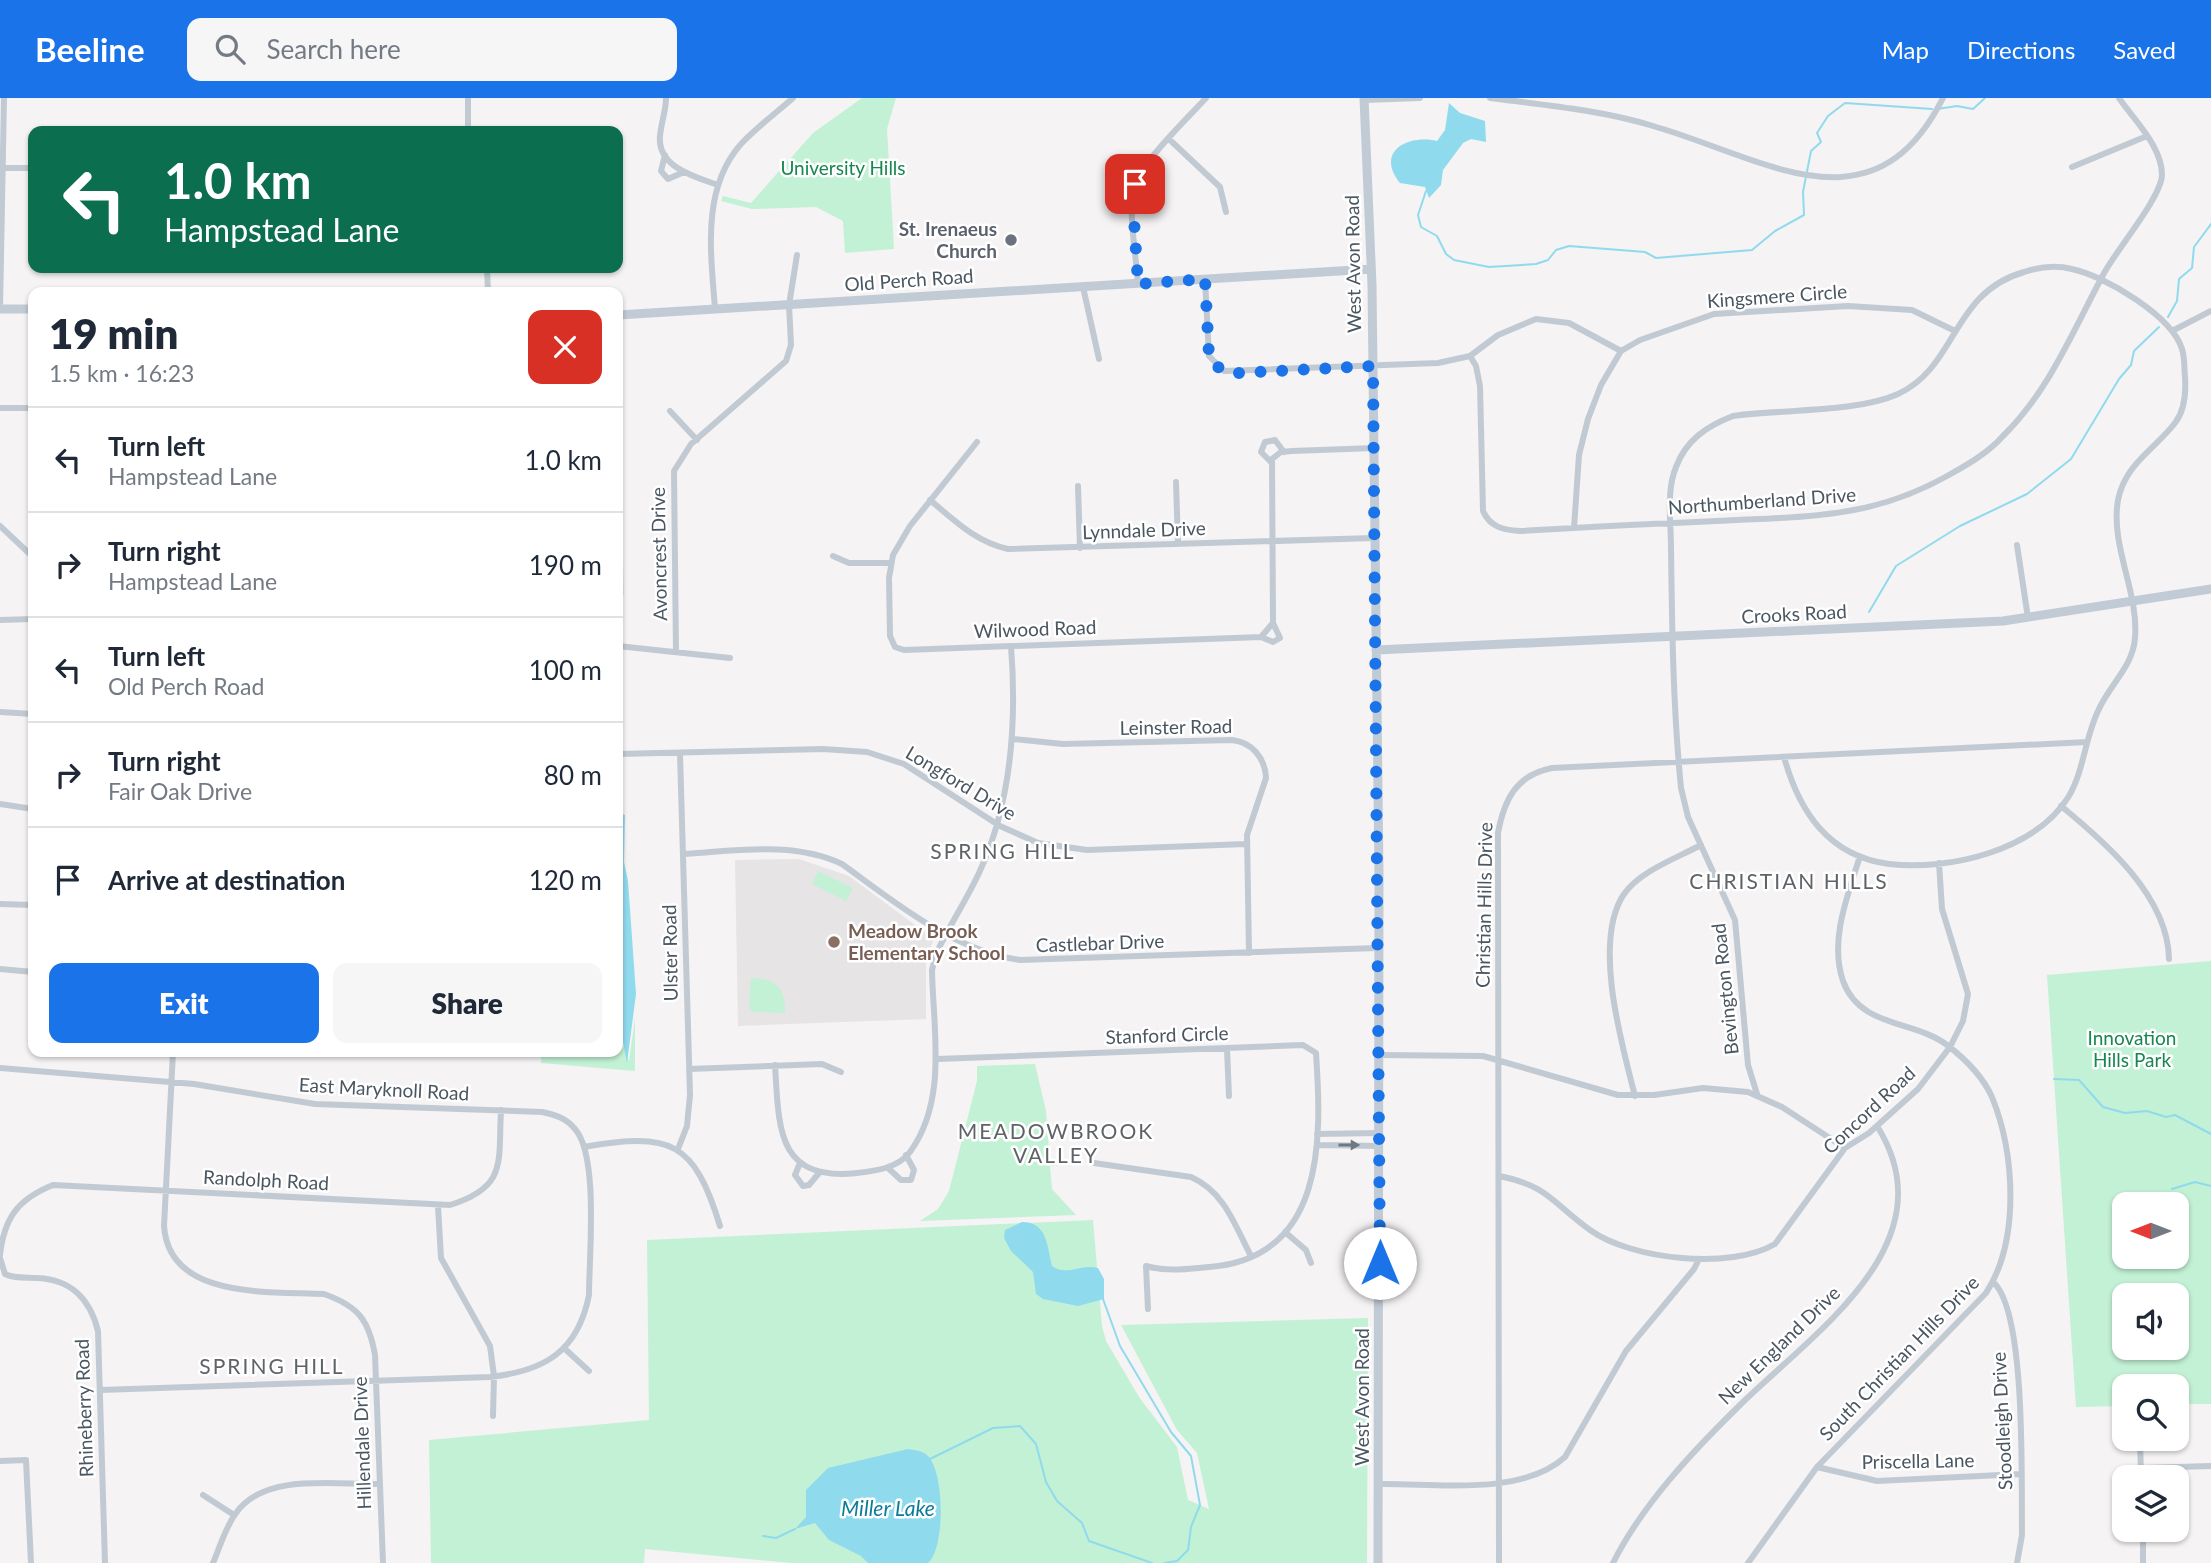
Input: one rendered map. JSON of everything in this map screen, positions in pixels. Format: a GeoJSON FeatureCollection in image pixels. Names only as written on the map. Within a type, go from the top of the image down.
{"type":"FeatureCollection","features":[{"type":"Feature","properties":{"kind":"street"},"geometry":{"type":"LineString","coordinates":[[4,98],[0,309],[28,309]]}},
{"type":"Feature","properties":{"kind":"street"},"geometry":{"type":"LineString","coordinates":[[468,98],[468,126]]}},
{"type":"Feature","properties":{"kind":"street"},"geometry":{"type":"LineString","coordinates":[[666,98],[659,140],[665,155],[676,168],[718,185]]}},
{"type":"Feature","properties":{"kind":"street"},"geometry":{"type":"LineString","coordinates":[[715,309],[711,241],[712,209],[718,185],[739,146],[793,98]]}},
{"type":"Feature","properties":{"kind":"street"},"geometry":{"type":"LineString","coordinates":[[1138,284],[1133,192],[1147,161],[1170,140],[1206,98]]}},
{"type":"Feature","properties":{"kind":"street"},"geometry":{"type":"LineString","coordinates":[[1364,99],[1420,98]]}},
{"type":"Feature","properties":{"kind":"street"},"geometry":{"type":"LineString","coordinates":[[1490,98],[1578,109],[1650,125],[1820,179],[1850,177],[1894,158],[1922,135],[1943,98]]}},
{"type":"Feature","properties":{"kind":"street","name":"West Avon Road"},"geometry":{"type":"LineString","coordinates":[[1364,99],[1371,269],[1376,650],[1380,1133],[1378,1563]]}},
{"type":"Feature","properties":{"kind":"street","name":"Northumberland Drive"},"geometry":{"type":"LineString","coordinates":[[1470,356],[1476,366],[1480,386],[1481,494],[1487,521],[1507,530],[1671,524],[1862,511],[1891,503],[1955,472],[1994,445],[2026,411],[2044,388],[2101,279],[2160,187],[2161,165],[2147,136],[2121,99]]}},
{"type":"Feature","properties":{"kind":"street"},"geometry":{"type":"LineString","coordinates":[[2072,166],[2147,136]]}},
{"type":"Feature","properties":{"kind":"street"},"geometry":{"type":"LineString","coordinates":[[1170,140],[1220,187],[1226,212]]}},
{"type":"Feature","properties":{"kind":"street"},"geometry":{"type":"LineString","coordinates":[[665,155],[661,170],[668,178],[685,172]]}},
{"type":"Feature","properties":{"kind":"street"},"geometry":{"type":"LineString","coordinates":[[1,168],[28,169]]}},
{"type":"Feature","properties":{"kind":"street","name":"Avoncrest Drive"},"geometry":{"type":"LineString","coordinates":[[676,652],[672,488],[680,460],[697,440],[786,361],[791,345],[789,305],[797,255]]}},
{"type":"Feature","properties":{"kind":"street","name":"Bevington Road"},"geometry":{"type":"LineString","coordinates":[[1757,1094],[1748,1065],[1735,920],[1685,805],[1679,760],[1671,524],[1671,491],[1675,468],[1689,443],[1710,425],[1733,416],[1882,400],[1924,377],[1978,297],[2005,278],[2047,267],[2072,269],[2101,279],[2130,296],[2172,331]]}},
{"type":"Feature","properties":{"kind":"street","name":"Old Perch Road"},"geometry":{"type":"LineString","coordinates":[[623,315],[1371,269]]}},
{"type":"Feature","properties":{"kind":"street"},"geometry":{"type":"LineString","coordinates":[[1205,279],[1209,356],[1215,366],[1224,371],[1438,363],[1470,356],[1498,335],[1536,319],[1569,323],[1621,351],[1601,385],[1588,419],[1579,455],[1574,528]]}},
{"type":"Feature","properties":{"kind":"street"},"geometry":{"type":"LineString","coordinates":[[1083,287],[1098,359]]}},
{"type":"Feature","properties":{"kind":"street","name":"Kingsmere Circle"},"geometry":{"type":"LineString","coordinates":[[1621,351],[1640,340],[1697,317],[1744,311],[1848,306],[1895,307],[1919,313],[1955,331]]}},
{"type":"Feature","properties":{"kind":"street"},"geometry":{"type":"LineString","coordinates":[[1784,757],[1794,791],[1805,813],[1836,843],[1860,856],[1902,865],[1939,863],[2013,845],[2061,806],[2076,782],[2100,705],[2133,652],[2135,628],[2132,601],[2117,521],[2119,497],[2129,471],[2175,423],[2185,398],[2182,348],[2172,331],[2211,311]]}},
{"type":"Feature","properties":{"kind":"street"},"geometry":{"type":"LineString","coordinates":[[0,408],[28,408]]}},
{"type":"Feature","properties":{"kind":"street"},"geometry":{"type":"LineString","coordinates":[[670,411],[697,440]]}},
{"type":"Feature","properties":{"kind":"street"},"geometry":{"type":"LineString","coordinates":[[1272,463],[1261,452],[1265,442],[1275,440],[1284,452]]}},
{"type":"Feature","properties":{"kind":"street"},"geometry":{"type":"LineString","coordinates":[[833,556],[849,563],[891,563],[902,538],[977,442]]}},
{"type":"Feature","properties":{"kind":"street"},"geometry":{"type":"LineString","coordinates":[[1261,637],[1269,632],[1273,623],[1272,463],[1276,455],[1284,452],[1374,448]]}},
{"type":"Feature","properties":{"kind":"street"},"geometry":{"type":"LineString","coordinates":[[1176,482],[1178,544]]}},
{"type":"Feature","properties":{"kind":"street"},"geometry":{"type":"LineString","coordinates":[[1078,486],[1080,548]]}},
{"type":"Feature","properties":{"kind":"street","name":"Lynndale Drive"},"geometry":{"type":"LineString","coordinates":[[930,500],[986,544],[1008,550],[1374,538]]}},
{"type":"Feature","properties":{"kind":"street"},"geometry":{"type":"LineString","coordinates":[[0,526],[28,552]]}},
{"type":"Feature","properties":{"kind":"street"},"geometry":{"type":"LineString","coordinates":[[2017,545],[2028,618]]}},
{"type":"Feature","properties":{"kind":"street","name":"Wilwood Road"},"geometry":{"type":"LineString","coordinates":[[891,563],[890,636],[895,647],[904,650],[1261,637]]}},
{"type":"Feature","properties":{"kind":"street","name":"Crooks Road"},"geometry":{"type":"LineString","coordinates":[[1376,650],[2028,618],[2211,589]]}},
{"type":"Feature","properties":{"kind":"street"},"geometry":{"type":"LineString","coordinates":[[0,620],[28,619]]}},
{"type":"Feature","properties":{"kind":"street"},"geometry":{"type":"LineString","coordinates":[[1261,637],[1277,641],[1280,634],[1273,623]]}},
{"type":"Feature","properties":{"kind":"street"},"geometry":{"type":"LineString","coordinates":[[775,1065],[780,1133],[800,1163],[818,1174],[836,1175],[888,1168],[906,1155],[919,1135],[933,1095],[937,1059],[932,970],[945,934],[978,876],[997,824],[1007,784],[1013,738],[1012,646]]}},
{"type":"Feature","properties":{"kind":"street"},"geometry":{"type":"LineString","coordinates":[[623,647],[730,658]]}},
{"type":"Feature","properties":{"kind":"street"},"geometry":{"type":"LineString","coordinates":[[0,712],[28,714]]}},
{"type":"Feature","properties":{"kind":"street","name":"Leinster Road"},"geometry":{"type":"LineString","coordinates":[[1013,738],[1063,744],[1232,740],[1246,743],[1256,751],[1265,769],[1265,778],[1252,812],[1246,844],[1250,953]]}},
{"type":"Feature","properties":{"kind":"street","name":"Christian Hills Drive"},"geometry":{"type":"LineString","coordinates":[[1499,1563],[1498,833],[1511,791],[1538,771],[1679,760],[2087,742]]}},
{"type":"Feature","properties":{"kind":"street","name":"Longford Drive"},"geometry":{"type":"LineString","coordinates":[[623,754],[823,749],[867,752],[904,764],[997,824],[1038,842],[1087,850],[1246,844]]}},
{"type":"Feature","properties":{"kind":"street","name":"Ulster Road"},"geometry":{"type":"LineString","coordinates":[[678,1149],[687,1126],[689,1069],[680,754]]}},
{"type":"Feature","properties":{"kind":"street"},"geometry":{"type":"LineString","coordinates":[[0,804],[28,808]]}},
{"type":"Feature","properties":{"kind":"street"},"geometry":{"type":"LineString","coordinates":[[2061,806],[2098,837],[2132,873],[2163,931],[2169,959]]}},
{"type":"Feature","properties":{"kind":"street"},"geometry":{"type":"LineString","coordinates":[[1635,1096],[1612,996],[1611,960],[1615,917],[1625,893],[1641,878],[1701,845]]}},
{"type":"Feature","properties":{"kind":"street","name":"Castlebar Drive"},"geometry":{"type":"LineString","coordinates":[[683,854],[789,850],[826,856],[945,934],[981,952],[1037,962],[1378,948]]}},
{"type":"Feature","properties":{"kind":"street","name":"South Christian Hills Drive"},"geometry":{"type":"LineString","coordinates":[[1748,1563],[1818,1467],[1939,1344],[1993,1282],[2009,1210],[2005,1147],[1991,1097],[1975,1071],[1950,1047],[1922,1031],[1871,1015],[1860,1006],[1843,980],[1839,954],[1843,909],[1860,856]]}},
{"type":"Feature","properties":{"kind":"street","name":"Concord Road"},"geometry":{"type":"LineString","coordinates":[[1499,1176],[1536,1186],[1604,1238],[1659,1254],[1699,1259],[1759,1253],[1781,1240],[1814,1187],[1845,1148],[1877,1126],[1918,1089],[1950,1047],[1963,1021],[1968,994],[1942,909],[1939,863]]}},
{"type":"Feature","properties":{"kind":"street"},"geometry":{"type":"LineString","coordinates":[[0,904],[28,905]]}},
{"type":"Feature","properties":{"kind":"street"},"geometry":{"type":"LineString","coordinates":[[0,969],[28,972]]}},
{"type":"Feature","properties":{"kind":"street","name":"Stanford Circle"},"geometry":{"type":"LineString","coordinates":[[937,1059],[1303,1045],[1312,1049],[1316,1061],[1317,1145],[1310,1193],[1286,1232],[1251,1256],[1224,1266],[1160,1270],[1146,1266],[1148,1309]]}},
{"type":"Feature","properties":{"kind":"street"},"geometry":{"type":"LineString","coordinates":[[1227,1049],[1230,1096]]}},
{"type":"Feature","properties":{"kind":"street"},"geometry":{"type":"LineString","coordinates":[[1379,1055],[1450,1054],[1497,1059],[1598,1091],[1635,1096],[1703,1088],[1757,1094],[1845,1148]]}},
{"type":"Feature","properties":{"kind":"street","name":"Hillendale Drive"},"geometry":{"type":"LineString","coordinates":[[173,1057],[164,1189],[165,1240],[180,1265],[214,1285],[324,1294],[352,1307],[370,1328],[376,1380],[383,1563]]}},
{"type":"Feature","properties":{"kind":"street"},"geometry":{"type":"LineString","coordinates":[[689,1069],[822,1064],[841,1072]]}},
{"type":"Feature","properties":{"kind":"street","name":"East Maryknoll Road"},"geometry":{"type":"LineString","coordinates":[[0,1068],[171,1082],[315,1104],[501,1110],[557,1115],[575,1129],[584,1147]]}},
{"type":"Feature","properties":{"kind":"street","name":"Randolph Road"},"geometry":{"type":"LineString","coordinates":[[5,1274],[0,1256],[4,1227],[13,1210],[42,1190],[64,1184],[438,1206],[468,1199],[490,1185],[497,1169],[501,1110]]}},
{"type":"Feature","properties":{"kind":"street","name":"New England Drive"},"geometry":{"type":"LineString","coordinates":[[1613,1563],[1634,1527],[1700,1447],[1845,1304],[1876,1266],[1891,1234],[1900,1193],[1894,1161],[1877,1126]]}},
{"type":"Feature","properties":{"kind":"street"},"geometry":{"type":"LineString","coordinates":[[1317,1134],[1380,1133]]}},
{"type":"Feature","properties":{"kind":"street"},"geometry":{"type":"LineString","coordinates":[[100,1390],[494,1376],[541,1367],[564,1348],[583,1322],[589,1295],[590,1175],[584,1147],[634,1142],[678,1149],[701,1173],[720,1226]]}},
{"type":"Feature","properties":{"kind":"street"},"geometry":{"type":"LineString","coordinates":[[1317,1145],[1380,1146]]}},
{"type":"Feature","properties":{"kind":"street"},"geometry":{"type":"LineString","coordinates":[[888,1168],[901,1180],[911,1180],[914,1170],[906,1155]]}},
{"type":"Feature","properties":{"kind":"street"},"geometry":{"type":"LineString","coordinates":[[800,1163],[795,1175],[803,1186],[809,1185],[818,1174]]}},
{"type":"Feature","properties":{"kind":"street"},"geometry":{"type":"LineString","coordinates":[[1094,1163],[1191,1177],[1205,1183],[1219,1197],[1251,1256]]}},
{"type":"Feature","properties":{"kind":"street"},"geometry":{"type":"LineString","coordinates":[[438,1206],[441,1258],[452,1282],[486,1335],[494,1376],[493,1416]]}},
{"type":"Feature","properties":{"kind":"street"},"geometry":{"type":"LineString","coordinates":[[1286,1232],[1306,1250],[1311,1263]]}},
{"type":"Feature","properties":{"kind":"street"},"geometry":{"type":"LineString","coordinates":[[1378,1483],[1498,1483],[1537,1476],[1565,1457],[1626,1351],[1694,1269],[1699,1259]]}},
{"type":"Feature","properties":{"kind":"street","name":"Rhineberry Road"},"geometry":{"type":"LineString","coordinates":[[5,1274],[59,1280],[83,1296],[93,1311],[98,1331],[105,1563]]}},
{"type":"Feature","properties":{"kind":"street","name":"Stoodleigh Drive"},"geometry":{"type":"LineString","coordinates":[[1993,1282],[2006,1305],[2018,1364],[2022,1535],[2017,1563]]}},
{"type":"Feature","properties":{"kind":"street"},"geometry":{"type":"LineString","coordinates":[[564,1348],[589,1371]]}},
{"type":"Feature","properties":{"kind":"street"},"geometry":{"type":"LineString","coordinates":[[0,1461],[26,1460],[31,1563]]}},
{"type":"Feature","properties":{"kind":"street"},"geometry":{"type":"LineString","coordinates":[[2189,1466],[2211,1465]]}},
{"type":"Feature","properties":{"kind":"street","name":"Priscella Lane"},"geometry":{"type":"LineString","coordinates":[[1818,1467],[1841,1475],[1877,1481],[2021,1474]]}},
{"type":"Feature","properties":{"kind":"street"},"geometry":{"type":"LineString","coordinates":[[213,1563],[234,1516],[252,1497],[282,1486],[380,1484]]}},
{"type":"Feature","properties":{"kind":"street"},"geometry":{"type":"LineString","coordinates":[[202,1495],[234,1516]]}},
{"type":"Feature","properties":{"kind":"street"},"geometry":{"type":"LineString","coordinates":[[2143,1542],[2143,1563]]}},
{"type":"Feature","properties":{"kind":"shaded area","name":"Meadow Brook Elementary School"},"geometry":{"type":"Polygon","coordinates":[[[799,859],[849,876],[934,939],[926,960],[926,1019],[738,1026],[735,860],[799,859]]]}},
{"type":"Feature","properties":{"kind":"green space","name":"University Hills"},"geometry":{"type":"Polygon","coordinates":[[[862,98],[896,98],[887,129],[894,249],[845,253],[843,221],[816,207],[752,209],[721,201],[723,196],[751,203],[813,133],[862,98]]]}},
{"type":"Feature","properties":{"kind":"green space"},"geometry":{"type":"Polygon","coordinates":[[[818,871],[853,888],[846,901],[812,884],[818,871]]]}},
{"type":"Feature","properties":{"kind":"green space","name":"Innovation Hills Park"},"geometry":{"type":"Polygon","coordinates":[[[2211,961],[2211,1404],[2189,1404],[2189,1374],[2112,1374],[2112,1406],[2076,1407],[2047,975],[2211,961]]]}},
{"type":"Feature","properties":{"kind":"green space"},"geometry":{"type":"Polygon","coordinates":[[[751,978],[767,980],[777,986],[783,997],[785,1013],[753,1012],[749,1008],[751,978]]]}},
{"type":"Feature","properties":{"kind":"green space"},"geometry":{"type":"Polygon","coordinates":[[[635,1019],[635,1071],[541,1063],[541,1057],[623,1057],[623,1046],[629,1061],[635,1019]]]}},
{"type":"Feature","properties":{"kind":"green space"},"geometry":{"type":"Polygon","coordinates":[[[1035,1064],[1046,1111],[1050,1164],[1077,1162],[1077,1165],[1050,1166],[1052,1189],[1076,1215],[920,1221],[938,1209],[949,1191],[977,1081],[977,1066],[1035,1064]]]}},
{"type":"Feature","properties":{"kind":"green space"},"geometry":{"type":"Polygon","coordinates":[[[1093,1220],[1102,1326],[1106,1341],[1139,1397],[1177,1447],[1188,1500],[1209,1509],[1197,1453],[1177,1430],[1121,1325],[1368,1318],[1367,1563],[791,1563],[645,1549],[644,1563],[431,1563],[429,1440],[649,1420],[647,1240],[1093,1220]]]}},
{"type":"Feature","properties":{"kind":"water"},"geometry":{"type":"Polygon","coordinates":[[[1449,103],[1460,113],[1485,121],[1486,142],[1471,139],[1463,143],[1443,170],[1441,185],[1429,198],[1425,187],[1400,183],[1393,172],[1391,162],[1393,154],[1406,143],[1415,140],[1437,141],[1445,130],[1449,103]]]}},
{"type":"Feature","properties":{"kind":"water"},"geometry":{"type":"Polygon","coordinates":[[[623,814],[624,862],[628,881],[636,994],[627,1063],[623,1043],[623,814]]]}},
{"type":"Feature","properties":{"kind":"water"},"geometry":{"type":"Polygon","coordinates":[[[1022,1222],[1030,1223],[1041,1230],[1052,1266],[1063,1270],[1098,1268],[1104,1279],[1104,1299],[1078,1306],[1043,1299],[1036,1294],[1033,1272],[1011,1251],[1004,1238],[1005,1230],[1022,1222]]]}},
{"type":"Feature","properties":{"kind":"water","name":"Miller Lake"},"geometry":{"type":"Polygon","coordinates":[[[908,1449],[928,1456],[938,1478],[940,1528],[934,1555],[928,1563],[868,1563],[861,1556],[829,1540],[815,1523],[795,1529],[806,1517],[806,1490],[828,1468],[908,1449]]]}},
{"type":"Feature","properties":{"kind":"waterway"},"geometry":{"type":"LineString","coordinates":[[1937,109],[1957,106],[1973,109],[1985,98]]}},
{"type":"Feature","properties":{"kind":"waterway"},"geometry":{"type":"LineString","coordinates":[[1426,191],[1418,215],[1421,227],[1437,236],[1446,254],[1454,260],[1489,267],[1536,264],[1548,260],[1556,250],[1569,246],[1645,252],[1656,258],[1752,250],[1775,231],[1804,215],[1803,192],[1811,151],[1821,142],[1817,133],[1828,116],[1845,103],[1932,109]]}},
{"type":"Feature","properties":{"kind":"waterway"},"geometry":{"type":"LineString","coordinates":[[2168,317],[2177,301],[2179,279],[2192,268],[2194,247],[2211,224]]}},
{"type":"Feature","properties":{"kind":"waterway"},"geometry":{"type":"LineString","coordinates":[[1869,612],[1896,566],[1960,526],[2027,494],[2071,459],[2119,379],[2131,365],[2134,351],[2159,327]]}},
{"type":"Feature","properties":{"kind":"waterway"},"geometry":{"type":"LineString","coordinates":[[2054,1079],[2079,1080],[2103,1107],[2125,1113],[2147,1111],[2166,1117],[2175,1115],[2211,1134]]}},
{"type":"Feature","properties":{"kind":"waterway"},"geometry":{"type":"LineString","coordinates":[[2172,1189],[2195,1182],[2211,1186]]}},
{"type":"Feature","properties":{"kind":"waterway"},"geometry":{"type":"LineString","coordinates":[[1103,1299],[1120,1346],[1171,1432],[1191,1456],[1200,1505],[1191,1527],[1188,1550],[1177,1561],[1164,1563]]}},
{"type":"Feature","properties":{"kind":"waterway"},"geometry":{"type":"LineString","coordinates":[[930,1459],[993,1428],[1020,1426],[1036,1444],[1046,1482],[1057,1501],[1082,1523],[1089,1541],[1152,1563]]}},
{"type":"Feature","properties":{"kind":"waterway"},"geometry":{"type":"LineString","coordinates":[[763,1536],[776,1538],[795,1529]]}},
{"type":"Feature","properties":{"kind":"place","name":"St. Irenaeus Church"},"geometry":{"type":"Point","coordinates":[1011,240]}},
{"type":"Feature","properties":{"kind":"place","name":"Meadow Brook Elementary School"},"geometry":{"type":"Point","coordinates":[834,942]}},
{"type":"Feature","properties":{"kind":"district","name":"SPRING HILL"},"geometry":{"type":"Point","coordinates":[1003,852]}},
{"type":"Feature","properties":{"kind":"district","name":"CHRISTIAN HILLS"},"geometry":{"type":"Point","coordinates":[1789,882]}},
{"type":"Feature","properties":{"kind":"district","name":"MEADOWBROOK VALLEY"},"geometry":{"type":"Point","coordinates":[1056,1144]}},
{"type":"Feature","properties":{"kind":"district","name":"SPRING HILL"},"geometry":{"type":"Point","coordinates":[272,1367]}},
{"type":"Feature","properties":{"kind":"route"},"geometry":{"type":"LineString","coordinates":[[1135,184],[1133,203],[1138,284],[1205,279],[1209,356],[1215,366],[1224,371],[1239,373],[1373,366],[1380,1263]]}}]}
